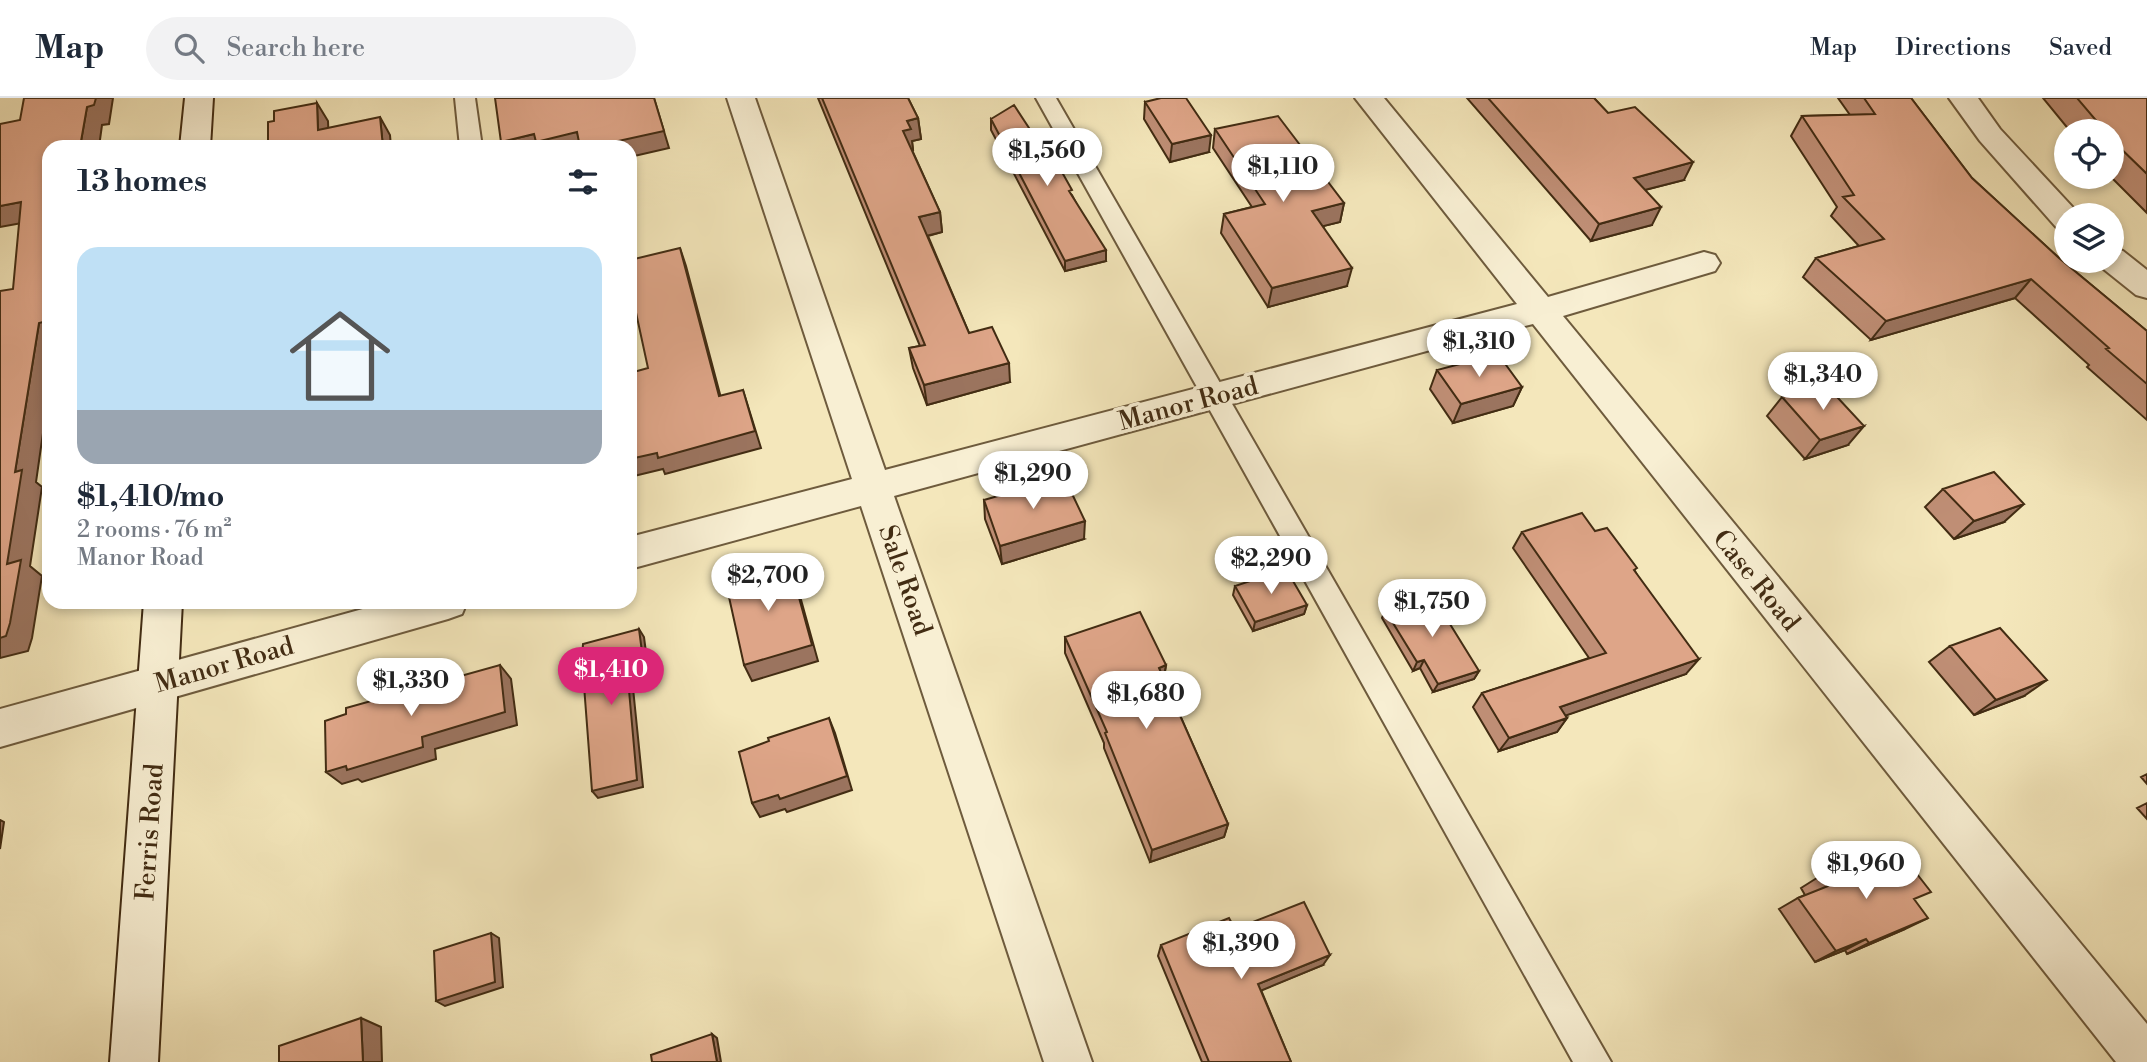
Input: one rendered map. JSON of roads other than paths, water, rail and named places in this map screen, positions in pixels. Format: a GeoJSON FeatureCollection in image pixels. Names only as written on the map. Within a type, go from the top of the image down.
{"type":"FeatureCollection","features":[{"type":"Feature","properties":{"kind":"street"},"geometry":{"type":"LineString","coordinates":[[196,140],[199,98]]}},
{"type":"Feature","properties":{"kind":"street","name":"Sale Road"},"geometry":{"type":"LineString","coordinates":[[741,98],[1068,1062]]}},
{"type":"Feature","properties":{"kind":"street","name":"Case Road"},"geometry":{"type":"LineString","coordinates":[[1368,98],[2147,1062]]}},
{"type":"Feature","properties":{"kind":"street"},"geometry":{"type":"LineString","coordinates":[[1964,98],[1990,135],[2054,206]]}},
{"type":"Feature","properties":{"kind":"street","name":"Manor Road"},"geometry":{"type":"LineString","coordinates":[[637,551],[1540,311],[1704,263]]}},
{"type":"Feature","properties":{"kind":"street"},"geometry":{"type":"LineString","coordinates":[[2124,269],[2147,287]]}},
{"type":"Feature","properties":{"kind":"street","name":"Ferris Road"},"geometry":{"type":"LineString","coordinates":[[134,1062],[163,609]]}},
{"type":"Feature","properties":{"kind":"street","name":"Manor Road"},"geometry":{"type":"LineString","coordinates":[[0,728],[423,609]]}},
{"type":"Feature","properties":{"kind":"lane"},"geometry":{"type":"LineString","coordinates":[[465,98],[470,140]]}},
{"type":"Feature","properties":{"kind":"lane"},"geometry":{"type":"LineString","coordinates":[[1046,98],[1593,1062]]}}]}
